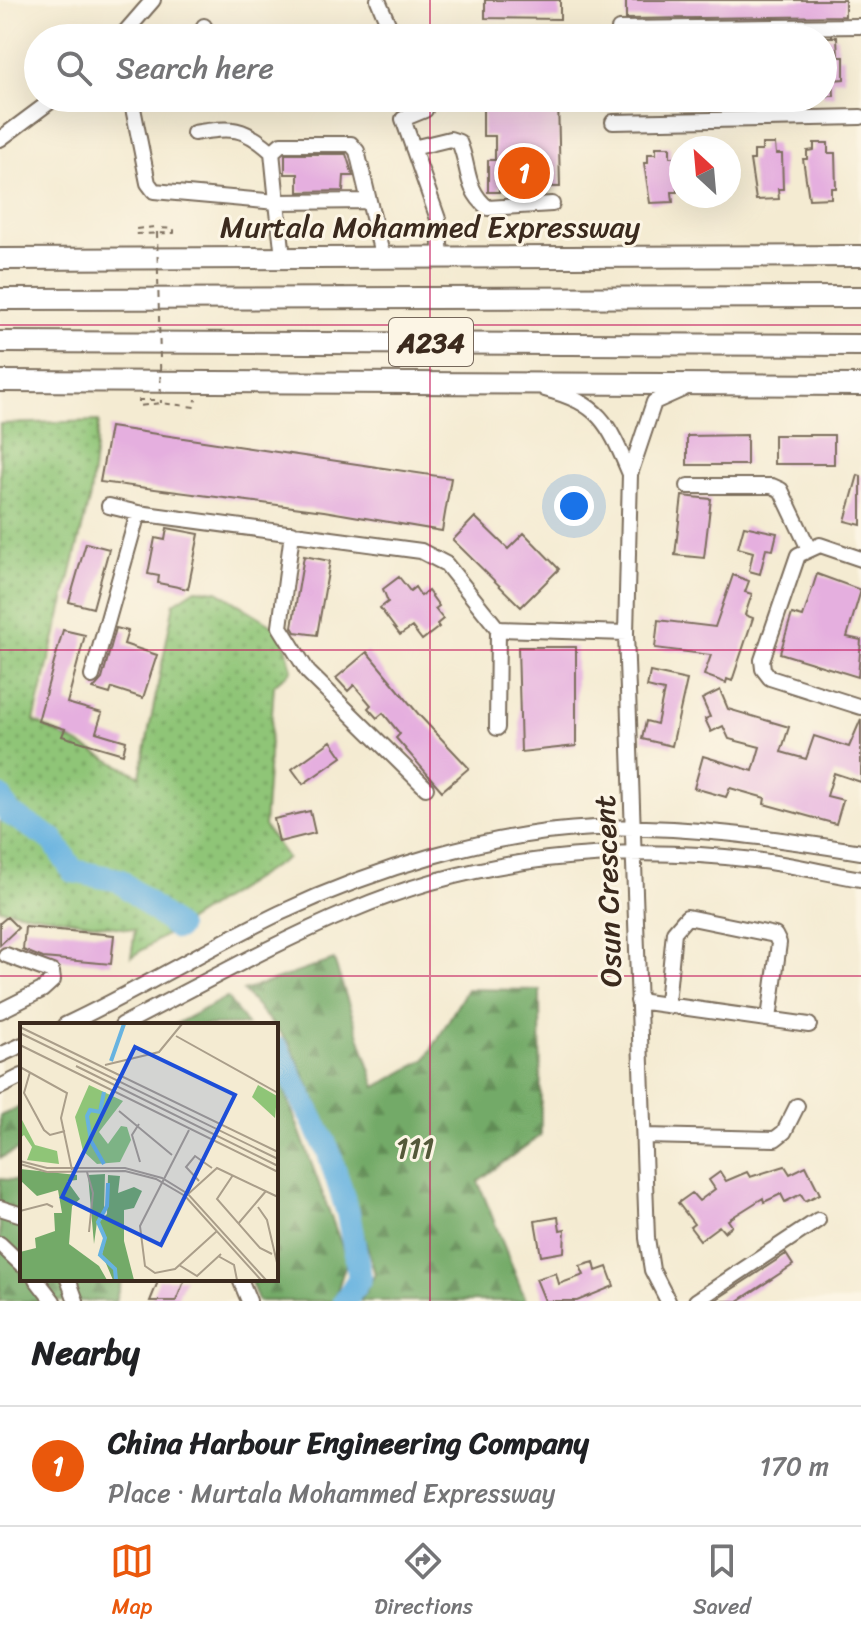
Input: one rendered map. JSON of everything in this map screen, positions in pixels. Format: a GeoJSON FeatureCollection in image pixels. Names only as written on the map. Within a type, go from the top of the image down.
{"type":"FeatureCollection","features":[{"type":"Feature","properties":{"kind":"highway","name":"Murtala Mohammed Expressway"},"geometry":{"type":"LineString","coordinates":[[4,258],[834,256],[861,259]]}},
{"type":"Feature","properties":{"kind":"highway","name":"A234"},"geometry":{"type":"LineString","coordinates":[[0,299],[861,297]]}},
{"type":"Feature","properties":{"kind":"highway","name":"A234"},"geometry":{"type":"LineString","coordinates":[[0,342],[861,345]]}},
{"type":"Feature","properties":{"kind":"highway"},"geometry":{"type":"LineString","coordinates":[[0,381],[861,385]]}},
{"type":"Feature","properties":{"kind":"street"},"geometry":{"type":"LineString","coordinates":[[132,24],[153,0]]}},
{"type":"Feature","properties":{"kind":"street"},"geometry":{"type":"LineString","coordinates":[[378,0],[388,24]]}},
{"type":"Feature","properties":{"kind":"street"},"geometry":{"type":"LineString","coordinates":[[837,26],[861,26]]}},
{"type":"Feature","properties":{"kind":"street"},"geometry":{"type":"LineString","coordinates":[[0,139],[36,112]]}},
{"type":"Feature","properties":{"kind":"street"},"geometry":{"type":"LineString","coordinates":[[134,112],[148,183],[154,191],[277,202],[369,201]]}},
{"type":"Feature","properties":{"kind":"street"},"geometry":{"type":"LineString","coordinates":[[420,112],[403,119],[438,219],[441,256]]}},
{"type":"Feature","properties":{"kind":"street"},"geometry":{"type":"LineString","coordinates":[[613,122],[861,117]]}},
{"type":"Feature","properties":{"kind":"street"},"geometry":{"type":"LineString","coordinates":[[194,133],[228,128],[251,133],[272,152],[283,258]]}},
{"type":"Feature","properties":{"kind":"street"},"geometry":{"type":"LineString","coordinates":[[413,148],[450,139],[459,142],[469,185],[476,198],[488,208],[552,204]]}},
{"type":"Feature","properties":{"kind":"street"},"geometry":{"type":"LineString","coordinates":[[272,152],[281,144],[351,144],[357,151],[383,258]]}},
{"type":"Feature","properties":{"kind":"street"},"geometry":{"type":"LineString","coordinates":[[529,384],[578,398],[598,414],[630,474]]}},
{"type":"Feature","properties":{"kind":"street"},"geometry":{"type":"LineString","coordinates":[[630,474],[654,402],[678,390],[707,384]]}},
{"type":"Feature","properties":{"kind":"street","name":"Osun Crescent"},"geometry":{"type":"LineString","coordinates":[[630,474],[626,633],[632,853],[646,1136],[647,1238],[652,1270],[668,1301]]}},
{"type":"Feature","properties":{"kind":"street"},"geometry":{"type":"LineString","coordinates":[[688,486],[772,486],[781,490],[808,547]]}},
{"type":"Feature","properties":{"kind":"street"},"geometry":{"type":"LineString","coordinates":[[109,506],[138,513],[421,551],[446,564],[498,629],[497,728]]}},
{"type":"Feature","properties":{"kind":"street"},"geometry":{"type":"LineString","coordinates":[[92,676],[138,513]]}},
{"type":"Feature","properties":{"kind":"street"},"geometry":{"type":"LineString","coordinates":[[292,533],[280,627],[308,672],[426,788]]}},
{"type":"Feature","properties":{"kind":"street"},"geometry":{"type":"LineString","coordinates":[[861,559],[820,545],[808,547],[791,566],[762,660],[763,669],[770,678],[861,707]]}},
{"type":"Feature","properties":{"kind":"street"},"geometry":{"type":"LineString","coordinates":[[498,629],[626,633]]}},
{"type":"Feature","properties":{"kind":"street"},"geometry":{"type":"LineString","coordinates":[[69,1023],[281,913],[345,886],[447,852],[557,832],[631,827],[761,836],[861,852]]}},
{"type":"Feature","properties":{"kind":"street"},"geometry":{"type":"LineString","coordinates":[[126,1023],[351,910],[417,887],[486,869],[562,855],[632,853],[753,860],[861,879]]}},
{"type":"Feature","properties":{"kind":"street"},"geometry":{"type":"LineString","coordinates":[[667,1003],[674,932],[687,917],[775,935],[779,943],[769,1019]]}},
{"type":"Feature","properties":{"kind":"street"},"geometry":{"type":"LineString","coordinates":[[0,1011],[42,990],[53,980],[52,972],[45,968],[6,955]]}},
{"type":"Feature","properties":{"kind":"street"},"geometry":{"type":"LineString","coordinates":[[638,1001],[809,1025]]}},
{"type":"Feature","properties":{"kind":"street"},"geometry":{"type":"LineString","coordinates":[[0,1055],[20,1046]]}},
{"type":"Feature","properties":{"kind":"street"},"geometry":{"type":"LineString","coordinates":[[0,1087],[20,1077]]}},
{"type":"Feature","properties":{"kind":"street"},"geometry":{"type":"LineString","coordinates":[[646,1136],[775,1139],[784,1132],[797,1106]]}},
{"type":"Feature","properties":{"kind":"street"},"geometry":{"type":"LineString","coordinates":[[0,1208],[20,1214]]}},
{"type":"Feature","properties":{"kind":"street"},"geometry":{"type":"LineString","coordinates":[[696,1301],[818,1220]]}},
{"type":"Feature","properties":{"kind":"street"},"geometry":{"type":"LineString","coordinates":[[0,1244],[20,1263]]}},
{"type":"Feature","properties":{"kind":"street"},"geometry":{"type":"LineString","coordinates":[[38,1281],[53,1301]]}},
{"type":"Feature","properties":{"kind":"street"},"geometry":{"type":"LineString","coordinates":[[69,1281],[76,1301]]}},
{"type":"Feature","properties":{"kind":"street"},"geometry":{"type":"LineString","coordinates":[[241,1281],[249,1301]]}},
{"type":"Feature","properties":{"kind":"path"},"geometry":{"type":"LineString","coordinates":[[154,227],[136,229],[135,234],[174,233],[174,229],[160,228]]}},
{"type":"Feature","properties":{"kind":"path"},"geometry":{"type":"LineString","coordinates":[[157,232],[161,403]]}},
{"type":"Feature","properties":{"kind":"path"},"geometry":{"type":"LineString","coordinates":[[157,400],[139,400],[139,406],[161,403],[195,407]]}},
{"type":"Feature","properties":{"kind":"green space"},"geometry":{"type":"Polygon","coordinates":[[[99,421],[90,496],[34,721],[140,776],[174,603],[196,589],[217,591],[282,631],[292,670],[274,685],[264,826],[287,858],[131,957],[135,930],[0,909],[0,424],[99,421]]]}},
{"type":"Feature","properties":{"kind":"green space","name":"111"},"geometry":{"type":"Polygon","coordinates":[[[334,960],[376,1087],[426,1059],[467,989],[540,990],[541,1135],[478,1181],[526,1301],[360,1301],[375,1274],[336,1144],[289,1043],[278,1031],[278,1023],[271,1023],[243,991],[334,960]]]}},
{"type":"Feature","properties":{"kind":"green space"},"geometry":{"type":"Polygon","coordinates":[[[227,997],[246,1023],[178,1023],[227,997]]]}},
{"type":"Feature","properties":{"kind":"green space"},"geometry":{"type":"Polygon","coordinates":[[[278,1072],[347,1260],[334,1301],[258,1301],[251,1281],[278,1281],[278,1072]]]}},
{"type":"Feature","properties":{"kind":"green space"},"geometry":{"type":"Polygon","coordinates":[[[20,1107],[20,1149],[0,1158],[0,1116],[20,1107]]]}},
{"type":"Feature","properties":{"kind":"green space"},"geometry":{"type":"Polygon","coordinates":[[[0,1179],[20,1181],[20,1281],[121,1281],[115,1301],[0,1301],[0,1179]]]}},
{"type":"Feature","properties":{"kind":"building"},"geometry":{"type":"Polygon","coordinates":[[[485,0],[560,0],[560,19],[485,18],[485,0]]]}},
{"type":"Feature","properties":{"kind":"building"},"geometry":{"type":"Polygon","coordinates":[[[626,0],[845,0],[845,16],[626,19],[626,0]]]}},
{"type":"Feature","properties":{"kind":"building"},"geometry":{"type":"Polygon","coordinates":[[[837,37],[838,57],[844,57],[844,79],[837,80],[837,37]]]}},
{"type":"Feature","properties":{"kind":"building"},"geometry":{"type":"Polygon","coordinates":[[[483,112],[558,112],[560,187],[499,186],[499,192],[488,192],[488,160],[495,160],[495,136],[483,136],[483,112]]]}},
{"type":"Feature","properties":{"kind":"building"},"geometry":{"type":"Polygon","coordinates":[[[814,143],[828,143],[828,153],[835,153],[836,188],[831,188],[831,198],[809,199],[803,159],[807,159],[807,151],[814,150],[814,143]]]}},
{"type":"Feature","properties":{"kind":"building"},"geometry":{"type":"Polygon","coordinates":[[[762,144],[775,144],[776,154],[782,154],[783,189],[778,189],[779,199],[756,200],[750,160],[754,160],[754,151],[762,151],[762,144]]]}},
{"type":"Feature","properties":{"kind":"building"},"geometry":{"type":"Polygon","coordinates":[[[656,147],[669,147],[669,202],[650,203],[644,163],[648,163],[648,154],[656,154],[656,147]]]}},
{"type":"Feature","properties":{"kind":"building"},"geometry":{"type":"Polygon","coordinates":[[[285,154],[346,154],[353,176],[344,176],[343,191],[298,192],[298,174],[285,174],[285,154]]]}},
{"type":"Feature","properties":{"kind":"building"},"geometry":{"type":"Polygon","coordinates":[[[110,427],[451,478],[442,531],[324,511],[100,482],[110,427]]]}},
{"type":"Feature","properties":{"kind":"building"},"geometry":{"type":"Polygon","coordinates":[[[747,435],[747,465],[687,465],[687,436],[747,435]]]}},
{"type":"Feature","properties":{"kind":"building"},"geometry":{"type":"Polygon","coordinates":[[[774,435],[834,435],[834,464],[774,464],[774,435]]]}},
{"type":"Feature","properties":{"kind":"building"},"geometry":{"type":"Polygon","coordinates":[[[858,475],[861,476],[861,525],[845,521],[858,475]]]}},
{"type":"Feature","properties":{"kind":"building"},"geometry":{"type":"Polygon","coordinates":[[[682,496],[711,499],[704,558],[675,555],[682,496]]]}},
{"type":"Feature","properties":{"kind":"building"},"geometry":{"type":"Polygon","coordinates":[[[475,517],[508,549],[524,533],[559,569],[521,607],[453,540],[475,517]]]}},
{"type":"Feature","properties":{"kind":"building"},"geometry":{"type":"Polygon","coordinates":[[[744,526],[777,533],[773,550],[766,549],[760,574],[749,571],[753,552],[738,548],[744,526]]]}},
{"type":"Feature","properties":{"kind":"building"},"geometry":{"type":"Polygon","coordinates":[[[167,528],[199,534],[188,589],[158,583],[159,576],[148,574],[155,538],[165,540],[167,528]]]}},
{"type":"Feature","properties":{"kind":"building"},"geometry":{"type":"Polygon","coordinates":[[[86,543],[109,549],[93,608],[69,602],[86,543]]]}},
{"type":"Feature","properties":{"kind":"building"},"geometry":{"type":"Polygon","coordinates":[[[304,556],[330,561],[317,635],[295,632],[292,627],[304,556]]]}},
{"type":"Feature","properties":{"kind":"building"},"geometry":{"type":"Polygon","coordinates":[[[817,574],[861,590],[847,637],[861,640],[858,677],[780,653],[792,614],[803,617],[817,574]]]}},
{"type":"Feature","properties":{"kind":"building"},"geometry":{"type":"Polygon","coordinates":[[[733,575],[749,581],[745,592],[752,594],[745,615],[753,618],[732,681],[727,679],[726,683],[704,675],[711,655],[655,648],[658,620],[715,627],[733,575]]]}},
{"type":"Feature","properties":{"kind":"building"},"geometry":{"type":"Polygon","coordinates":[[[399,577],[410,591],[415,587],[421,596],[428,591],[439,606],[435,609],[443,619],[437,624],[439,627],[422,640],[412,627],[400,635],[380,608],[388,602],[383,589],[399,577]]]}},
{"type":"Feature","properties":{"kind":"building"},"geometry":{"type":"Polygon","coordinates":[[[116,628],[128,631],[124,644],[157,655],[143,698],[112,688],[110,694],[93,689],[102,679],[116,628]]]}},
{"type":"Feature","properties":{"kind":"building"},"geometry":{"type":"Polygon","coordinates":[[[63,630],[85,635],[67,703],[102,713],[96,732],[126,741],[123,754],[62,736],[65,729],[38,721],[63,630]]]}},
{"type":"Feature","properties":{"kind":"building"},"geometry":{"type":"Polygon","coordinates":[[[518,647],[576,647],[576,746],[521,752],[518,647]]]}},
{"type":"Feature","properties":{"kind":"building"},"geometry":{"type":"Polygon","coordinates":[[[367,652],[420,716],[469,768],[442,791],[396,738],[400,734],[383,713],[377,718],[368,708],[371,705],[354,685],[348,691],[336,678],[367,652]]]}},
{"type":"Feature","properties":{"kind":"building"},"geometry":{"type":"Polygon","coordinates":[[[650,672],[687,680],[672,746],[642,739],[646,721],[657,724],[664,691],[647,687],[650,672]]]}},
{"type":"Feature","properties":{"kind":"building"},"geometry":{"type":"Polygon","coordinates":[[[720,690],[728,709],[789,727],[781,752],[806,759],[814,736],[849,747],[861,719],[861,782],[834,773],[827,796],[843,800],[836,824],[764,804],[765,798],[730,788],[726,797],[694,788],[703,756],[753,771],[760,747],[729,739],[723,726],[711,732],[705,719],[710,717],[702,699],[720,690]]]}},
{"type":"Feature","properties":{"kind":"building"},"geometry":{"type":"Polygon","coordinates":[[[331,741],[342,757],[303,784],[292,769],[331,741]]]}},
{"type":"Feature","properties":{"kind":"building"},"geometry":{"type":"Polygon","coordinates":[[[310,811],[315,833],[279,842],[274,819],[310,811]]]}},
{"type":"Feature","properties":{"kind":"building"},"geometry":{"type":"Polygon","coordinates":[[[7,917],[18,928],[0,945],[0,923],[7,917]]]}},
{"type":"Feature","properties":{"kind":"building"},"geometry":{"type":"Polygon","coordinates":[[[25,927],[114,935],[111,964],[43,958],[23,950],[25,927]]]}},
{"type":"Feature","properties":{"kind":"building"},"geometry":{"type":"Polygon","coordinates":[[[785,1166],[790,1174],[806,1166],[820,1194],[805,1201],[801,1194],[785,1202],[781,1194],[764,1202],[763,1198],[728,1220],[732,1226],[724,1232],[719,1226],[700,1240],[690,1227],[694,1224],[678,1203],[692,1193],[699,1201],[715,1189],[709,1180],[720,1172],[726,1181],[747,1172],[750,1177],[785,1166]]]}},
{"type":"Feature","properties":{"kind":"building"},"geometry":{"type":"Polygon","coordinates":[[[558,1217],[560,1230],[565,1229],[564,1252],[541,1256],[535,1221],[558,1217]]]}},
{"type":"Feature","properties":{"kind":"building"},"geometry":{"type":"Polygon","coordinates":[[[786,1254],[793,1265],[738,1301],[714,1301],[786,1254]]]}},
{"type":"Feature","properties":{"kind":"building"},"geometry":{"type":"Polygon","coordinates":[[[594,1262],[596,1271],[607,1267],[614,1286],[577,1301],[545,1301],[536,1279],[556,1273],[559,1284],[584,1275],[580,1266],[594,1262]]]}},
{"type":"Feature","properties":{"kind":"building"},"geometry":{"type":"Polygon","coordinates":[[[158,1281],[184,1281],[176,1301],[150,1301],[158,1281]]]}},
{"type":"Feature","properties":{"kind":"waterway"},"geometry":{"type":"LineString","coordinates":[[0,797],[9,813],[53,840],[73,871],[119,880],[177,928]]}},
{"type":"Feature","properties":{"kind":"waterway"},"geometry":{"type":"LineString","coordinates":[[278,1051],[328,1150],[348,1213],[360,1278],[345,1301]]}},
{"type":"Feature","properties":{"kind":"place","name":"China Harbour Engineering Company"},"geometry":{"type":"Point","coordinates":[524,173]}}]}
